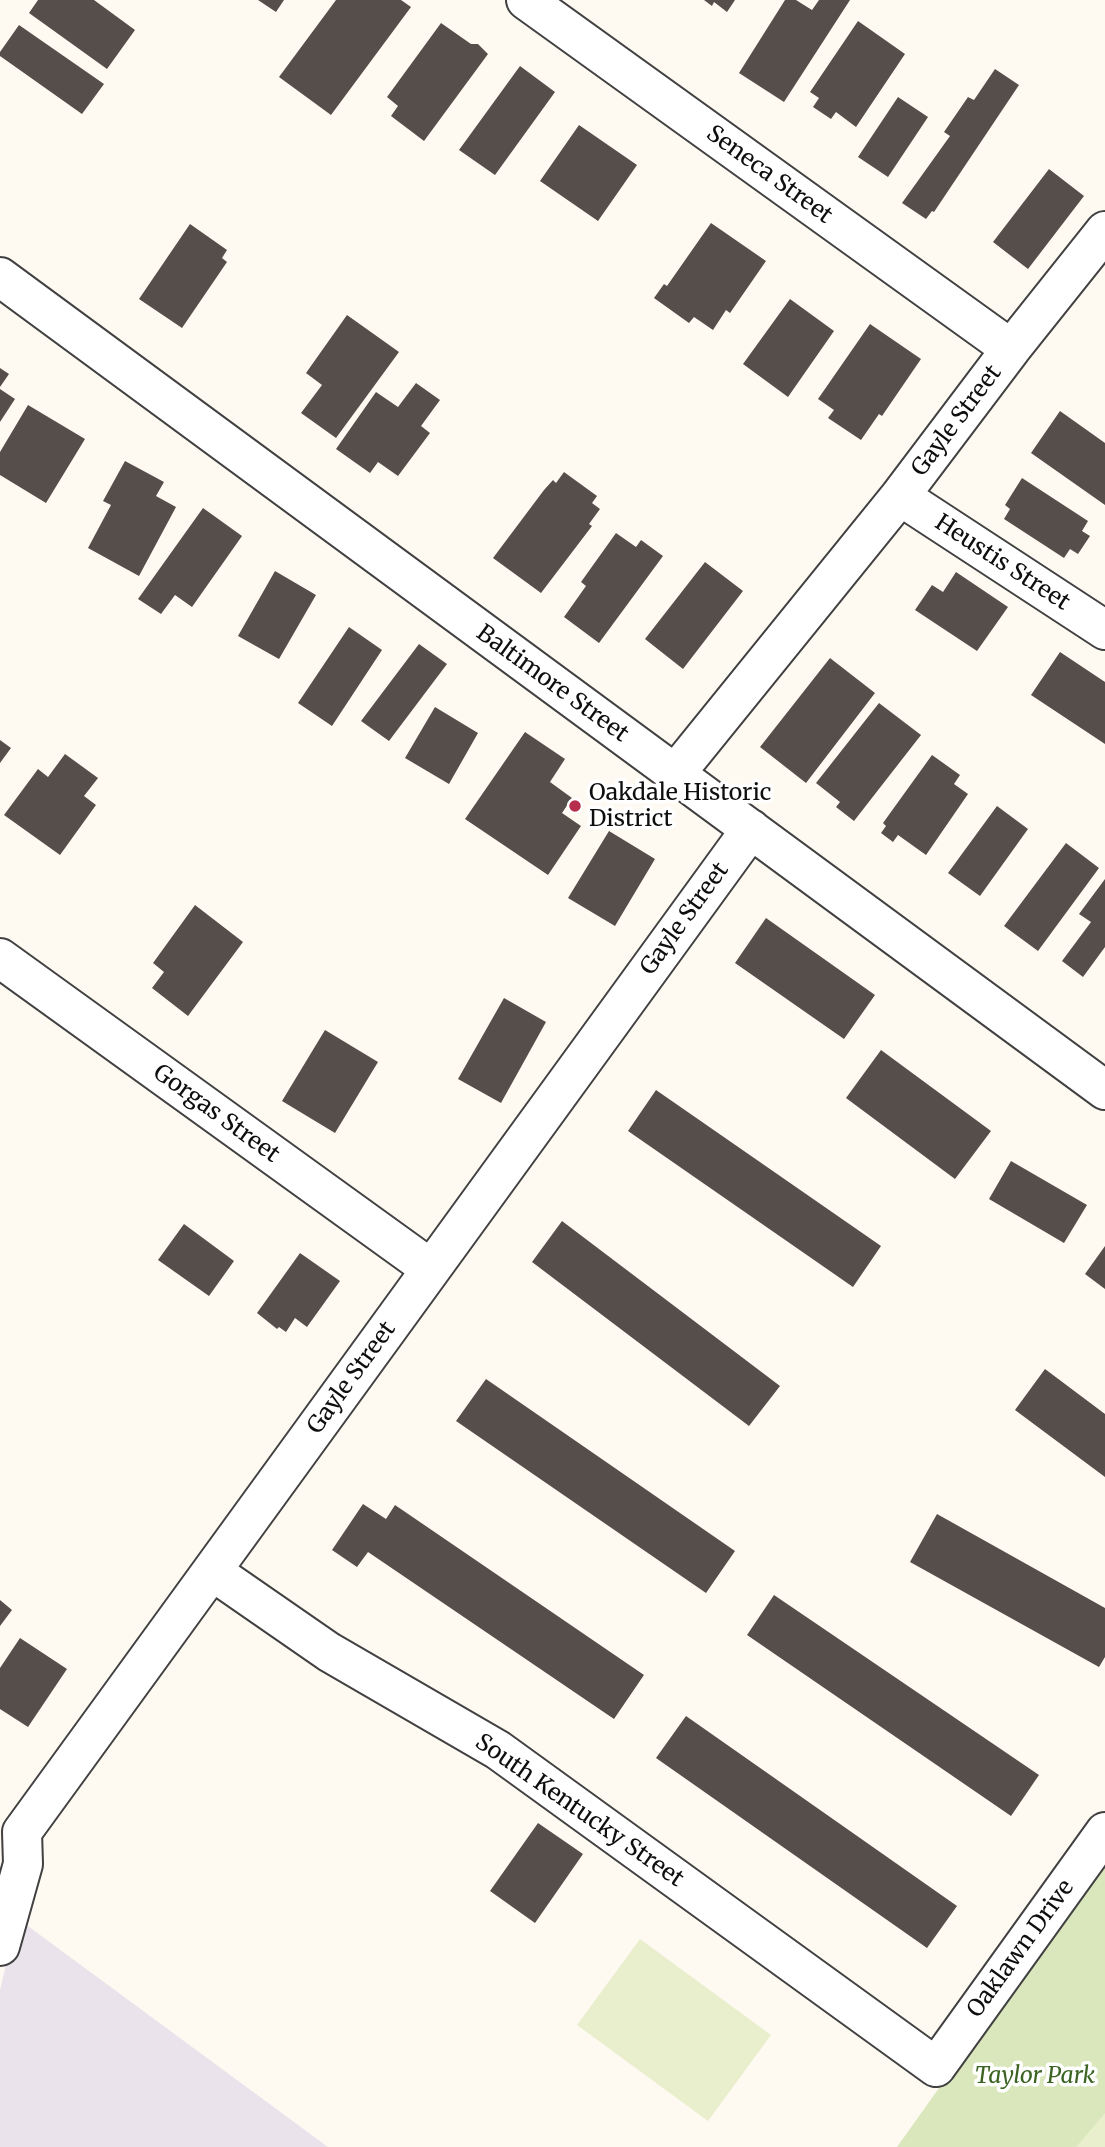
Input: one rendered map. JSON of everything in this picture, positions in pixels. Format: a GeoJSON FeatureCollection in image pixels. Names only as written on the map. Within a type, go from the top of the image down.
{"type":"FeatureCollection","features":[{"type":"Feature","properties":{"kind":"street","name":"Seneca Street"},"geometry":{"type":"LineString","coordinates":[[526,0],[1011,349]]}},
{"type":"Feature","properties":{"kind":"street","name":"Gayle Street"},"geometry":{"type":"LineString","coordinates":[[675,774],[900,496],[1011,349],[1105,231]]}},
{"type":"Feature","properties":{"kind":"street","name":"Baltimore Street"},"geometry":{"type":"LineString","coordinates":[[0,277],[1105,1090]]}},
{"type":"Feature","properties":{"kind":"street","name":"Heustis Street"},"geometry":{"type":"LineString","coordinates":[[900,496],[1105,630]]}},
{"type":"Feature","properties":{"kind":"street","name":"Gayle Street"},"geometry":{"type":"LineString","coordinates":[[0,1946],[23,1864],[11,1823],[212,1571],[751,829]]}},
{"type":"Feature","properties":{"kind":"street","name":"Gorgas Street"},"geometry":{"type":"LineString","coordinates":[[0,958],[431,1269]]}},
{"type":"Feature","properties":{"kind":"street","name":"South Kentucky Street"},"geometry":{"type":"LineString","coordinates":[[212,1571],[329,1652],[498,1750],[936,2067]]}},
{"type":"Feature","properties":{"kind":"street","name":"Oaklawn Drive"},"geometry":{"type":"LineString","coordinates":[[936,2067],[1105,1832]]}},
{"type":"Feature","properties":{"kind":"shaded area"},"geometry":{"type":"Polygon","coordinates":[[[17,1918],[328,2147],[0,2147],[0,1990],[17,1918]]]}},
{"type":"Feature","properties":{"kind":"green space","name":"Taylor Park"},"geometry":{"type":"Polygon","coordinates":[[[1105,1855],[1105,2147],[897,2147],[1105,1855]]]}},
{"type":"Feature","properties":{"kind":"green space"},"geometry":{"type":"Polygon","coordinates":[[[640,1939],[771,2035],[708,2121],[577,2025],[640,1939]]]}},
{"type":"Feature","properties":{"kind":"green space"},"geometry":{"type":"Polygon","coordinates":[[[1105,2113],[1105,2147],[1076,2147],[1105,2113]]]}},
{"type":"Feature","properties":{"kind":"building"},"geometry":{"type":"Polygon","coordinates":[[[38,0],[94,0],[135,30],[107,69],[29,13],[38,0]]]}},
{"type":"Feature","properties":{"kind":"building"},"geometry":{"type":"Polygon","coordinates":[[[258,0],[284,0],[276,12],[258,0]]]}},
{"type":"Feature","properties":{"kind":"building"},"geometry":{"type":"Polygon","coordinates":[[[336,0],[401,0],[411,7],[331,115],[279,77],[336,0]]]}},
{"type":"Feature","properties":{"kind":"building"},"geometry":{"type":"Polygon","coordinates":[[[704,0],[735,0],[727,12],[714,2],[712,6],[704,0]]]}},
{"type":"Feature","properties":{"kind":"building"},"geometry":{"type":"Polygon","coordinates":[[[785,0],[796,0],[812,10],[819,0],[850,0],[784,102],[739,73],[785,0]]]}},
{"type":"Feature","properties":{"kind":"building"},"geometry":{"type":"Polygon","coordinates":[[[858,21],[905,54],[856,127],[836,112],[831,119],[813,107],[819,98],[810,92],[858,21]]]}},
{"type":"Feature","properties":{"kind":"building"},"geometry":{"type":"Polygon","coordinates":[[[441,23],[471,44],[478,44],[488,54],[424,141],[391,116],[398,106],[387,97],[441,23]]]}},
{"type":"Feature","properties":{"kind":"building"},"geometry":{"type":"Polygon","coordinates":[[[19,25],[104,84],[82,114],[0,56],[19,25]]]}},
{"type":"Feature","properties":{"kind":"building"},"geometry":{"type":"Polygon","coordinates":[[[520,66],[555,92],[495,175],[459,150],[520,66]]]}},
{"type":"Feature","properties":{"kind":"building"},"geometry":{"type":"Polygon","coordinates":[[[995,69],[1019,85],[934,212],[926,219],[902,203],[950,136],[944,132],[968,97],[974,100],[995,69]]]}},
{"type":"Feature","properties":{"kind":"building"},"geometry":{"type":"Polygon","coordinates":[[[898,97],[928,117],[888,177],[858,157],[898,97]]]}},
{"type":"Feature","properties":{"kind":"building"},"geometry":{"type":"Polygon","coordinates":[[[579,125],[637,165],[598,221],[540,181],[579,125]]]}},
{"type":"Feature","properties":{"kind":"building"},"geometry":{"type":"Polygon","coordinates":[[[1049,169],[1084,196],[1028,269],[993,242],[1049,169]]]}},
{"type":"Feature","properties":{"kind":"building"},"geometry":{"type":"Polygon","coordinates":[[[711,223],[766,261],[730,313],[726,310],[713,330],[694,317],[689,323],[654,298],[664,284],[667,286],[711,223]]]}},
{"type":"Feature","properties":{"kind":"building"},"geometry":{"type":"Polygon","coordinates":[[[190,224],[227,250],[222,258],[227,262],[182,328],[139,299],[190,224]]]}},
{"type":"Feature","properties":{"kind":"building"},"geometry":{"type":"Polygon","coordinates":[[[790,299],[834,331],[788,397],[743,364],[790,299]]]}},
{"type":"Feature","properties":{"kind":"building"},"geometry":{"type":"Polygon","coordinates":[[[347,315],[399,352],[336,438],[301,413],[322,385],[306,373],[347,315]]]}},
{"type":"Feature","properties":{"kind":"building"},"geometry":{"type":"Polygon","coordinates":[[[870,324],[921,359],[882,416],[879,414],[861,440],[828,418],[834,410],[818,399],[870,324]]]}},
{"type":"Feature","properties":{"kind":"building"},"geometry":{"type":"Polygon","coordinates":[[[0,368],[9,374],[0,387],[0,368]]]}},
{"type":"Feature","properties":{"kind":"building"},"geometry":{"type":"Polygon","coordinates":[[[416,383],[440,400],[421,426],[430,433],[398,476],[378,462],[370,473],[336,449],[376,392],[398,407],[416,383]]]}},
{"type":"Feature","properties":{"kind":"building"},"geometry":{"type":"Polygon","coordinates":[[[0,389],[15,399],[0,422],[0,389]]]}},
{"type":"Feature","properties":{"kind":"building"},"geometry":{"type":"Polygon","coordinates":[[[28,405],[85,439],[46,503],[0,475],[0,452],[28,405]]]}},
{"type":"Feature","properties":{"kind":"building"},"geometry":{"type":"Polygon","coordinates":[[[1060,411],[1105,443],[1105,505],[1031,453],[1060,411]]]}},
{"type":"Feature","properties":{"kind":"building"},"geometry":{"type":"Polygon","coordinates":[[[125,461],[164,482],[156,496],[176,507],[139,576],[88,548],[111,505],[103,501],[125,461]]]}},
{"type":"Feature","properties":{"kind":"building"},"geometry":{"type":"Polygon","coordinates":[[[564,472],[597,496],[592,503],[600,509],[589,524],[592,526],[541,593],[493,558],[544,490],[553,480],[556,483],[564,472]]]}},
{"type":"Feature","properties":{"kind":"building"},"geometry":{"type":"Polygon","coordinates":[[[1022,478],[1088,521],[1082,531],[1090,536],[1078,554],[1070,549],[1064,558],[1004,519],[1010,509],[1005,505],[1022,478]]]}},
{"type":"Feature","properties":{"kind":"building"},"geometry":{"type":"Polygon","coordinates":[[[203,508],[242,536],[192,607],[175,595],[161,614],[138,599],[203,508]]]}},
{"type":"Feature","properties":{"kind":"building"},"geometry":{"type":"Polygon","coordinates":[[[616,533],[636,547],[641,540],[663,556],[599,643],[564,617],[586,586],[581,582],[616,533]]]}},
{"type":"Feature","properties":{"kind":"building"},"geometry":{"type":"Polygon","coordinates":[[[705,562],[743,591],[683,669],[645,639],[705,562]]]}},
{"type":"Feature","properties":{"kind":"building"},"geometry":{"type":"Polygon","coordinates":[[[275,571],[316,595],[279,659],[238,636],[275,571]]]}},
{"type":"Feature","properties":{"kind":"building"},"geometry":{"type":"Polygon","coordinates":[[[956,572],[1008,607],[977,651],[915,610],[932,585],[943,592],[956,572]]]}},
{"type":"Feature","properties":{"kind":"building"},"geometry":{"type":"Polygon","coordinates":[[[349,627],[382,650],[332,726],[298,703],[349,627]]]}},
{"type":"Feature","properties":{"kind":"building"},"geometry":{"type":"Polygon","coordinates":[[[419,644],[447,664],[389,741],[361,721],[419,644]]]}},
{"type":"Feature","properties":{"kind":"building"},"geometry":{"type":"Polygon","coordinates":[[[1060,652],[1105,682],[1105,744],[1031,695],[1060,652]]]}},
{"type":"Feature","properties":{"kind":"building"},"geometry":{"type":"Polygon","coordinates":[[[830,658],[875,693],[806,783],[760,747],[830,658]]]}},
{"type":"Feature","properties":{"kind":"building"},"geometry":{"type":"Polygon","coordinates":[[[879,703],[921,735],[854,821],[836,807],[840,802],[816,783],[879,703]]]}},
{"type":"Feature","properties":{"kind":"building"},"geometry":{"type":"Polygon","coordinates":[[[435,707],[478,733],[449,784],[405,758],[435,707]]]}},
{"type":"Feature","properties":{"kind":"building"},"geometry":{"type":"Polygon","coordinates":[[[525,732],[565,759],[550,782],[572,798],[562,813],[581,826],[548,875],[465,819],[525,732]]]}},
{"type":"Feature","properties":{"kind":"building"},"geometry":{"type":"Polygon","coordinates":[[[0,740],[11,748],[0,763],[0,740]]]}},
{"type":"Feature","properties":{"kind":"building"},"geometry":{"type":"Polygon","coordinates":[[[65,754],[98,778],[84,796],[96,805],[60,855],[4,815],[38,769],[48,777],[65,754]]]}},
{"type":"Feature","properties":{"kind":"building"},"geometry":{"type":"Polygon","coordinates":[[[932,755],[960,775],[954,784],[968,794],[926,855],[898,835],[893,842],[881,833],[886,826],[883,823],[932,755]]]}},
{"type":"Feature","properties":{"kind":"building"},"geometry":{"type":"Polygon","coordinates":[[[997,806],[1028,829],[980,896],[948,873],[997,806]]]}},
{"type":"Feature","properties":{"kind":"building"},"geometry":{"type":"Polygon","coordinates":[[[609,831],[655,859],[615,926],[568,898],[609,831]]]}},
{"type":"Feature","properties":{"kind":"building"},"geometry":{"type":"Polygon","coordinates":[[[1066,843],[1099,868],[1038,951],[1004,926],[1066,843]]]}},
{"type":"Feature","properties":{"kind":"building"},"geometry":{"type":"Polygon","coordinates":[[[1105,879],[1105,947],[1083,977],[1062,961],[1091,922],[1079,914],[1105,879]]]}},
{"type":"Feature","properties":{"kind":"building"},"geometry":{"type":"Polygon","coordinates":[[[195,905],[243,942],[188,1016],[152,988],[164,972],[153,963],[195,905]]]}},
{"type":"Feature","properties":{"kind":"building"},"geometry":{"type":"Polygon","coordinates":[[[766,918],[875,995],[844,1039],[735,963],[766,918]]]}},
{"type":"Feature","properties":{"kind":"building"},"geometry":{"type":"Polygon","coordinates":[[[504,998],[546,1022],[501,1103],[458,1079],[504,998]]]}},
{"type":"Feature","properties":{"kind":"building"},"geometry":{"type":"Polygon","coordinates":[[[325,1030],[378,1062],[335,1133],[282,1101],[325,1030]]]}},
{"type":"Feature","properties":{"kind":"building"},"geometry":{"type":"Polygon","coordinates":[[[881,1050],[991,1131],[955,1179],[846,1098],[881,1050]]]}},
{"type":"Feature","properties":{"kind":"building"},"geometry":{"type":"Polygon","coordinates":[[[656,1090],[881,1246],[853,1287],[628,1131],[656,1090]]]}},
{"type":"Feature","properties":{"kind":"building"},"geometry":{"type":"Polygon","coordinates":[[[1011,1161],[1087,1205],[1064,1243],[989,1199],[1011,1161]]]}},
{"type":"Feature","properties":{"kind":"building"},"geometry":{"type":"Polygon","coordinates":[[[562,1221],[780,1386],[749,1426],[532,1262],[562,1221]]]}},
{"type":"Feature","properties":{"kind":"building"},"geometry":{"type":"Polygon","coordinates":[[[184,1224],[234,1261],[209,1296],[158,1260],[184,1224]]]}},
{"type":"Feature","properties":{"kind":"building"},"geometry":{"type":"Polygon","coordinates":[[[1105,1246],[1105,1289],[1085,1274],[1105,1246]]]}},
{"type":"Feature","properties":{"kind":"building"},"geometry":{"type":"Polygon","coordinates":[[[300,1253],[340,1281],[307,1327],[295,1318],[286,1332],[279,1327],[277,1329],[257,1313],[300,1253]]]}},
{"type":"Feature","properties":{"kind":"building"},"geometry":{"type":"Polygon","coordinates":[[[1045,1369],[1105,1414],[1105,1477],[1015,1410],[1045,1369]]]}},
{"type":"Feature","properties":{"kind":"building"},"geometry":{"type":"Polygon","coordinates":[[[486,1379],[735,1551],[706,1593],[456,1421],[486,1379]]]}},
{"type":"Feature","properties":{"kind":"building"},"geometry":{"type":"Polygon","coordinates":[[[363,1504],[386,1519],[395,1505],[644,1675],[614,1719],[368,1552],[357,1567],[332,1550],[363,1504]]]}},
{"type":"Feature","properties":{"kind":"building"},"geometry":{"type":"Polygon","coordinates":[[[937,1514],[1105,1608],[1105,1657],[1099,1667],[910,1562],[937,1514]]]}},
{"type":"Feature","properties":{"kind":"building"},"geometry":{"type":"Polygon","coordinates":[[[774,1595],[1039,1775],[1011,1816],[747,1635],[774,1595]]]}},
{"type":"Feature","properties":{"kind":"building"},"geometry":{"type":"Polygon","coordinates":[[[0,1600],[12,1610],[0,1626],[0,1600]]]}},
{"type":"Feature","properties":{"kind":"building"},"geometry":{"type":"Polygon","coordinates":[[[20,1638],[67,1669],[28,1727],[0,1709],[0,1668],[20,1638]]]}},
{"type":"Feature","properties":{"kind":"building"},"geometry":{"type":"Polygon","coordinates":[[[686,1716],[957,1906],[927,1948],[656,1758],[686,1716]]]}},
{"type":"Feature","properties":{"kind":"building"},"geometry":{"type":"Polygon","coordinates":[[[538,1823],[583,1854],[535,1923],[490,1891],[538,1823]]]}},
{"type":"Feature","properties":{"kind":"place","name":"Oakdale Historic District"},"geometry":{"type":"Point","coordinates":[575,806]}}]}
